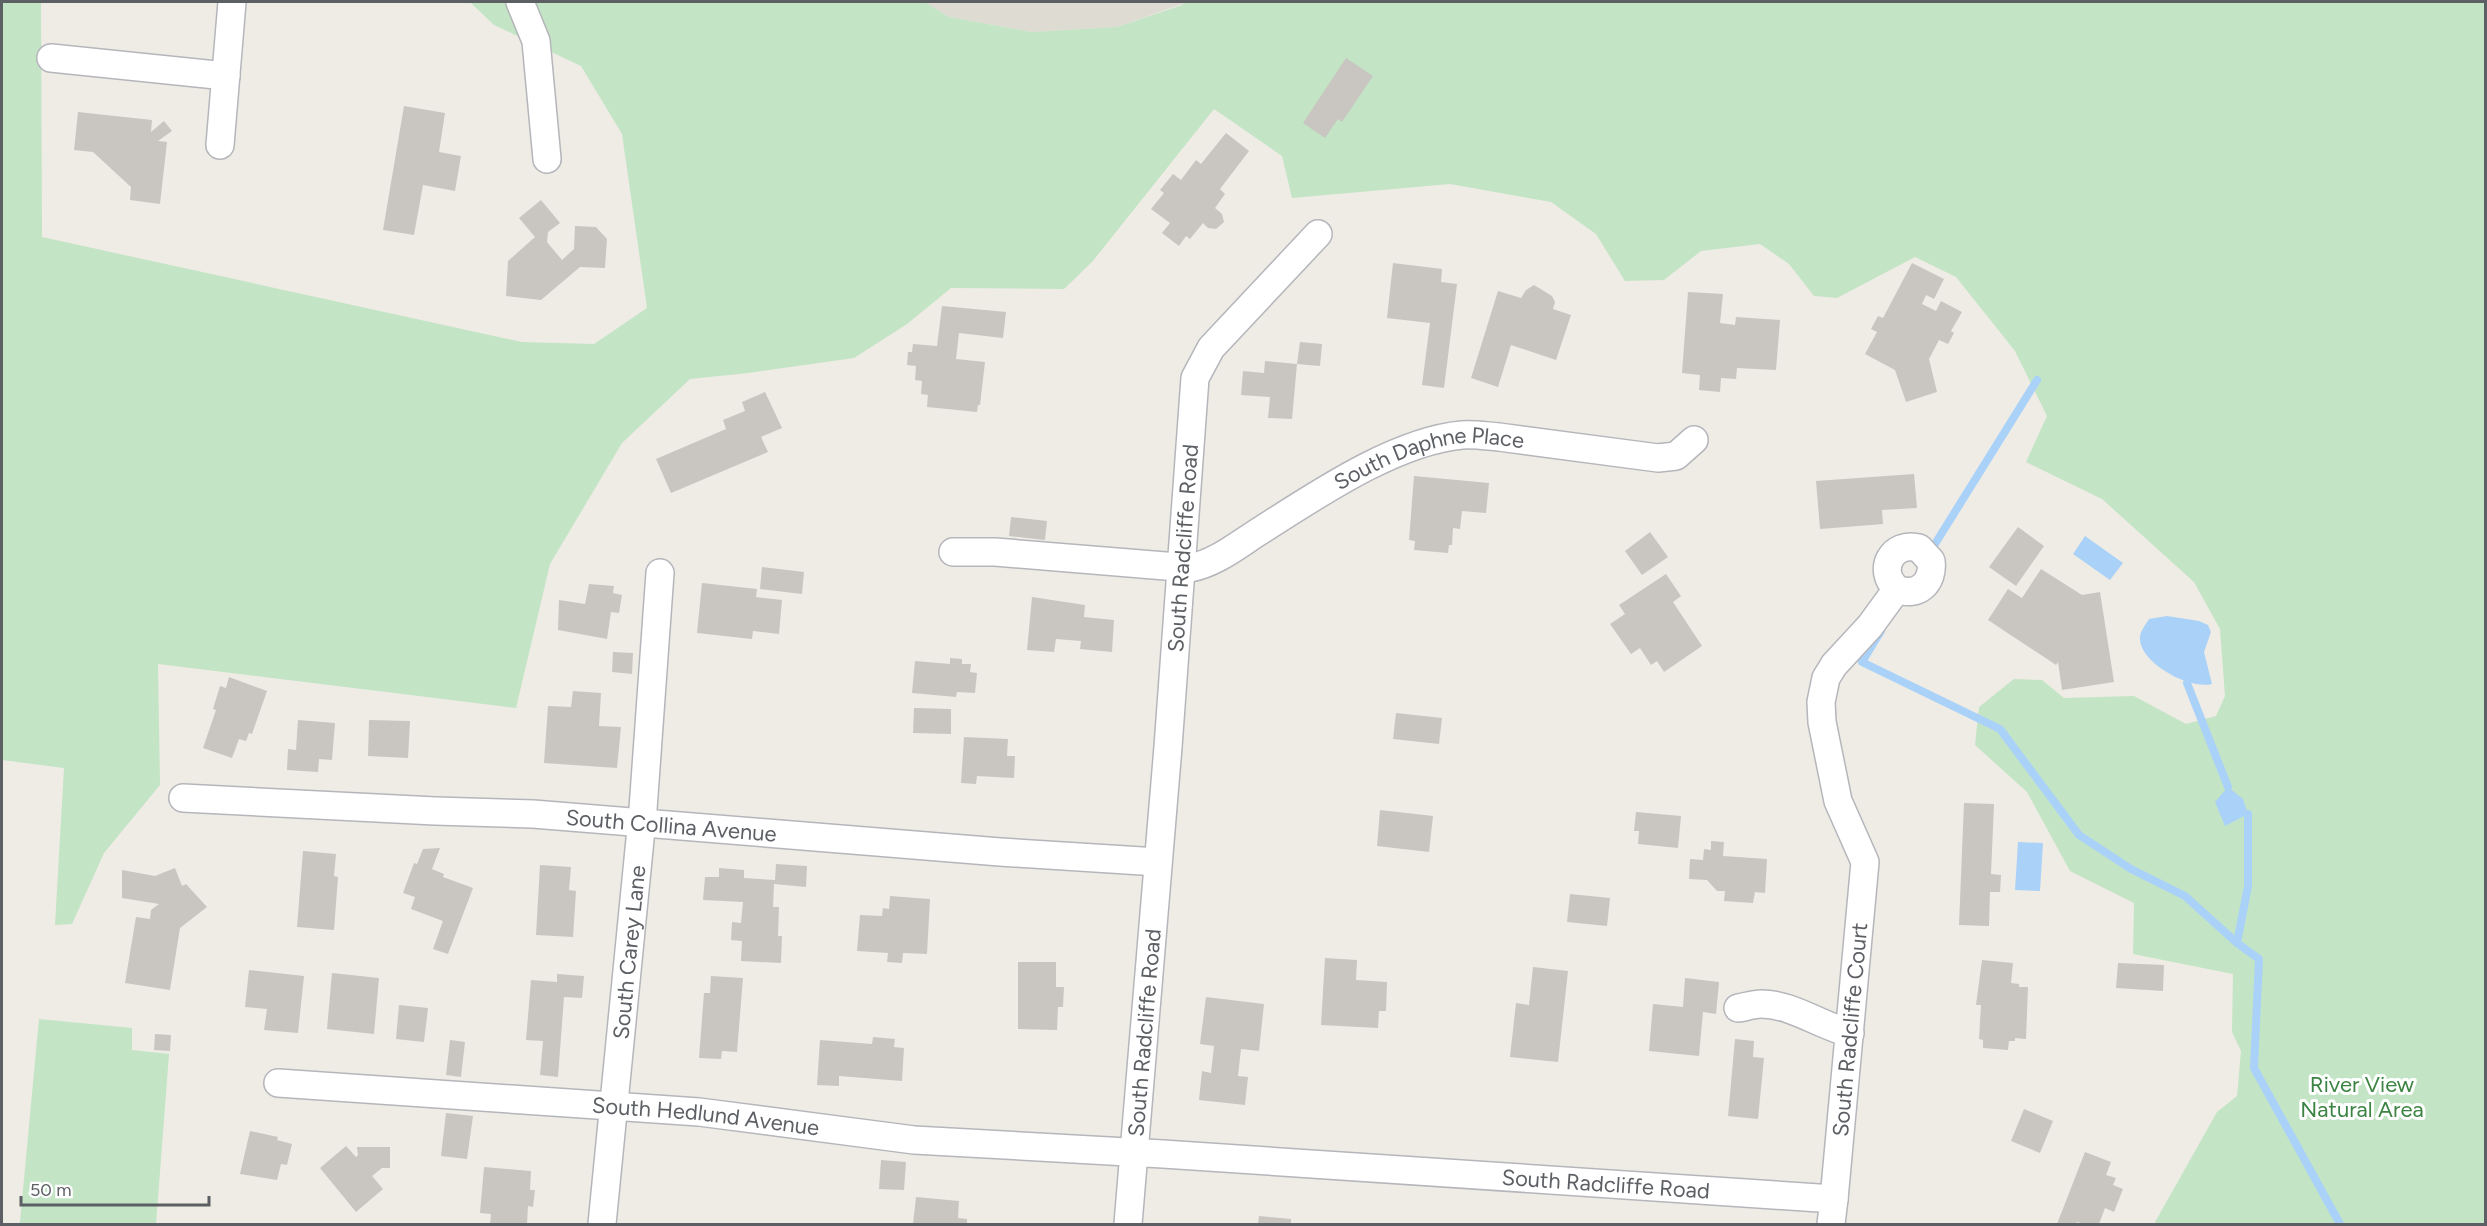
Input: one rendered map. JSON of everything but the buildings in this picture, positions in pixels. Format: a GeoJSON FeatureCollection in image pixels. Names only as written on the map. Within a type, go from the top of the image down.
{"type":"FeatureCollection","features":[{"type":"Feature","properties":{"kind":"street"},"geometry":{"type":"LineString","coordinates":[[220,145],[232,2]]}},
{"type":"Feature","properties":{"kind":"street"},"geometry":{"type":"LineString","coordinates":[[520,2],[536,41],[547,159]]}},
{"type":"Feature","properties":{"kind":"street"},"geometry":{"type":"LineString","coordinates":[[51,58],[226,76]]}},
{"type":"Feature","properties":{"kind":"street","name":"South Radcliffe Road"},"geometry":{"type":"LineString","coordinates":[[1318,234],[1211,348],[1195,378],[1134,1153],[1832,1212]]}},
{"type":"Feature","properties":{"kind":"street","name":"South Daphne Place"},"geometry":{"type":"LineString","coordinates":[[953,552],[995,552],[1180,567],[1200,566],[1367,467],[1411,448],[1437,440],[1474,435],[1658,458],[1676,456],[1694,440]]}},
{"type":"Feature","properties":{"kind":"street","name":"South Carey Lane"},"geometry":{"type":"LineString","coordinates":[[602,1224],[640,824],[660,573]]}},
{"type":"Feature","properties":{"kind":"street","name":"South Radcliffe Court"},"geometry":{"type":"LineString","coordinates":[[1832,1212],[1865,862],[1838,801],[1822,722],[1821,702],[1826,678],[1834,665],[1870,626],[1897,589]]}},
{"type":"Feature","properties":{"kind":"street","name":"South Collina Avenue"},"geometry":{"type":"LineString","coordinates":[[183,798],[423,811],[533,814],[1158,862]]}},
{"type":"Feature","properties":{"kind":"street"},"geometry":{"type":"LineString","coordinates":[[1738,1008],[1762,1004],[1786,1008],[1829,1028],[1850,1033]]}},
{"type":"Feature","properties":{"kind":"street","name":"South Hedlund Avenue"},"geometry":{"type":"LineString","coordinates":[[278,1083],[614,1105],[740,1116],[914,1140],[1134,1153]]}},
{"type":"Feature","properties":{"kind":"street"},"geometry":{"type":"LineString","coordinates":[[1128,1224],[1134,1153]]}},
{"type":"Feature","properties":{"kind":"shaded area"},"geometry":{"type":"Polygon","coordinates":[[[925,2],[1184,2],[1117,27],[1032,32],[949,17],[925,2]]]}},
{"type":"Feature","properties":{"kind":"green space","name":"River View Natural Area"},"geometry":{"type":"Polygon","coordinates":[[[2,2],[41,2],[42,237],[522,342],[594,344],[647,308],[622,134],[581,66],[494,25],[470,2],[925,2],[949,17],[1032,32],[1117,27],[1182,5],[1184,2],[2485,2],[2485,1224],[2154,1224],[2217,1112],[2237,1096],[2241,1051],[2232,1032],[2233,974],[2133,954],[2134,903],[2070,871],[2027,792],[1975,745],[1979,707],[2014,679],[2042,680],[2064,698],[2134,696],[2186,724],[2216,716],[2225,696],[2220,629],[2194,582],[2102,499],[2026,462],[2047,416],[2015,351],[1956,277],[1915,257],[1837,298],[1814,296],[1789,264],[1760,244],[1701,251],[1664,280],[1625,281],[1596,234],[1551,202],[1450,184],[1292,198],[1282,156],[1214,109],[1092,262],[1064,289],[951,288],[907,324],[854,358],[690,379],[622,443],[550,564],[516,708],[158,664],[160,785],[104,853],[72,924],[55,925],[64,768],[2,760],[2,2]]]}},
{"type":"Feature","properties":{"kind":"green space"},"geometry":{"type":"Polygon","coordinates":[[[39,1019],[132,1028],[132,1050],[169,1054],[156,1224],[17,1224],[20,1222],[39,1019]]]}},
{"type":"Feature","properties":{"kind":"water"},"geometry":{"type":"Polygon","coordinates":[[[2085,536],[2123,563],[2110,580],[2073,554],[2085,536]]]}},
{"type":"Feature","properties":{"kind":"water"},"geometry":{"type":"Polygon","coordinates":[[[2167,616],[2199,621],[2208,625],[2211,632],[2204,652],[2212,684],[2192,683],[2168,673],[2149,658],[2143,649],[2140,634],[2149,619],[2167,616]]]}},
{"type":"Feature","properties":{"kind":"water"},"geometry":{"type":"Polygon","coordinates":[[[2228,787],[2243,799],[2248,814],[2225,826],[2215,802],[2228,787]]]}},
{"type":"Feature","properties":{"kind":"water"},"geometry":{"type":"Polygon","coordinates":[[[2018,842],[2043,843],[2040,891],[2015,890],[2018,842]]]}},
{"type":"Feature","properties":{"kind":"waterway"},"geometry":{"type":"LineString","coordinates":[[1930,552],[2037,380]]}},
{"type":"Feature","properties":{"kind":"waterway"},"geometry":{"type":"LineString","coordinates":[[1881,631],[1862,662],[2000,729],[2079,835],[2131,869],[2185,896],[2237,943],[2259,959],[2254,1068],[2340,1224]]}},
{"type":"Feature","properties":{"kind":"waterway"},"geometry":{"type":"LineString","coordinates":[[2187,683],[2228,787]]}},
{"type":"Feature","properties":{"kind":"waterway"},"geometry":{"type":"LineString","coordinates":[[2237,943],[2248,886],[2248,814]]}}]}
